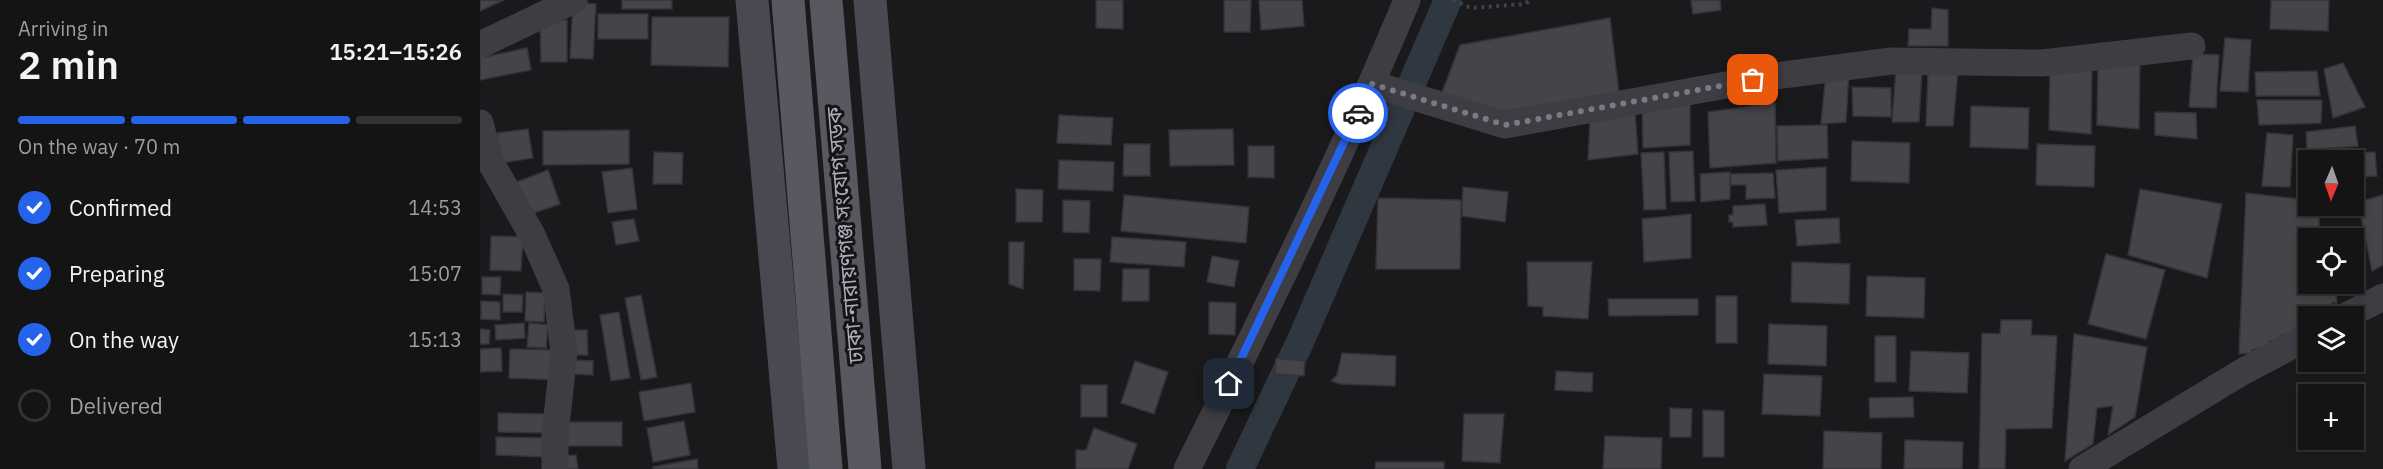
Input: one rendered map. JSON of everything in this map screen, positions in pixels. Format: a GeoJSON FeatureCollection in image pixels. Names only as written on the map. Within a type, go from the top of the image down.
{"type":"FeatureCollection","features":[{"type":"Feature","properties":{"kind":"main road","name":"ঢাকা-নারায়ণগঞ্জ সংযোগ সড়ক"},"geometry":{"type":"LineString","coordinates":[[788,0],[825,469]]}},
{"type":"Feature","properties":{"kind":"main road","name":"ঢাকা-নারায়ণগঞ্জ সংযোগ সড়ক"},"geometry":{"type":"LineString","coordinates":[[826,0],[865,469]]}},
{"type":"Feature","properties":{"kind":"street"},"geometry":{"type":"LineString","coordinates":[[480,45],[574,0]]}},
{"type":"Feature","properties":{"kind":"street"},"geometry":{"type":"LineString","coordinates":[[752,0],[794,469]]}},
{"type":"Feature","properties":{"kind":"street"},"geometry":{"type":"LineString","coordinates":[[870,0],[909,469]]}},
{"type":"Feature","properties":{"kind":"street"},"geometry":{"type":"LineString","coordinates":[[1187,469],[1373,84],[1407,0]]}},
{"type":"Feature","properties":{"kind":"street"},"geometry":{"type":"LineString","coordinates":[[1373,84],[1505,125],[1776,76],[1891,61],[2042,63],[2192,46]]}},
{"type":"Feature","properties":{"kind":"street"},"geometry":{"type":"LineString","coordinates":[[480,123],[490,161],[532,235],[556,289],[564,352],[555,435],[555,469]]}},
{"type":"Feature","properties":{"kind":"street"},"geometry":{"type":"LineString","coordinates":[[2364,307],[2383,297]]}},
{"type":"Feature","properties":{"kind":"street"},"geometry":{"type":"LineString","coordinates":[[2082,469],[2242,372],[2298,342]]}},
{"type":"Feature","properties":{"kind":"path"},"geometry":{"type":"LineString","coordinates":[[1453,0],[1471,8],[1524,4],[1531,0]]}},
{"type":"Feature","properties":{"kind":"building"},"geometry":{"type":"Polygon","coordinates":[[[480,0],[504,0],[480,11],[480,0]]]}},
{"type":"Feature","properties":{"kind":"building"},"geometry":{"type":"Polygon","coordinates":[[[622,0],[672,0],[672,9],[622,9],[622,0]]]}},
{"type":"Feature","properties":{"kind":"building"},"geometry":{"type":"Polygon","coordinates":[[[1096,0],[1123,0],[1123,29],[1096,28],[1096,0]]]}},
{"type":"Feature","properties":{"kind":"building"},"geometry":{"type":"Polygon","coordinates":[[[1224,0],[1251,0],[1250,32],[1224,32],[1224,0]]]}},
{"type":"Feature","properties":{"kind":"building"},"geometry":{"type":"Polygon","coordinates":[[[1259,0],[1302,0],[1304,26],[1261,30],[1259,0]]]}},
{"type":"Feature","properties":{"kind":"building"},"geometry":{"type":"Polygon","coordinates":[[[1691,0],[1720,0],[1721,10],[1693,14],[1691,0]]]}},
{"type":"Feature","properties":{"kind":"building"},"geometry":{"type":"Polygon","coordinates":[[[2271,0],[2329,0],[2328,31],[2270,29],[2271,0]]]}},
{"type":"Feature","properties":{"kind":"building"},"geometry":{"type":"Polygon","coordinates":[[[573,2],[596,4],[593,59],[570,58],[573,2]]]}},
{"type":"Feature","properties":{"kind":"building"},"geometry":{"type":"Polygon","coordinates":[[[1932,8],[1948,10],[1948,46],[1908,46],[1909,29],[1931,29],[1932,8]]]}},
{"type":"Feature","properties":{"kind":"building"},"geometry":{"type":"Polygon","coordinates":[[[598,14],[648,14],[648,39],[598,39],[598,14]]]}},
{"type":"Feature","properties":{"kind":"building"},"geometry":{"type":"Polygon","coordinates":[[[652,17],[729,17],[728,67],[651,65],[652,17]]]}},
{"type":"Feature","properties":{"kind":"building"},"geometry":{"type":"Polygon","coordinates":[[[1610,18],[1619,93],[1502,112],[1441,95],[1460,45],[1610,18]]]}},
{"type":"Feature","properties":{"kind":"building"},"geometry":{"type":"Polygon","coordinates":[[[540,20],[567,20],[567,62],[541,62],[540,20]]]}},
{"type":"Feature","properties":{"kind":"building"},"geometry":{"type":"Polygon","coordinates":[[[2225,38],[2251,40],[2248,92],[2220,91],[2225,38]]]}},
{"type":"Feature","properties":{"kind":"building"},"geometry":{"type":"Polygon","coordinates":[[[527,48],[531,70],[480,80],[480,58],[527,48]]]}},
{"type":"Feature","properties":{"kind":"building"},"geometry":{"type":"Polygon","coordinates":[[[2193,54],[2219,55],[2216,108],[2189,107],[2193,54]]]}},
{"type":"Feature","properties":{"kind":"building"},"geometry":{"type":"Polygon","coordinates":[[[2098,59],[2140,60],[2139,129],[2097,125],[2098,59]]]}},
{"type":"Feature","properties":{"kind":"building"},"geometry":{"type":"Polygon","coordinates":[[[2343,63],[2365,107],[2333,118],[2324,69],[2343,63]]]}},
{"type":"Feature","properties":{"kind":"building"},"geometry":{"type":"Polygon","coordinates":[[[2050,65],[2092,66],[2091,134],[2049,130],[2050,65]]]}},
{"type":"Feature","properties":{"kind":"building"},"geometry":{"type":"Polygon","coordinates":[[[1896,69],[1922,70],[1919,122],[1892,122],[1896,69]]]}},
{"type":"Feature","properties":{"kind":"building"},"geometry":{"type":"Polygon","coordinates":[[[1826,71],[1849,72],[1846,122],[1821,124],[1826,71]]]}},
{"type":"Feature","properties":{"kind":"building"},"geometry":{"type":"Polygon","coordinates":[[[1928,71],[1958,71],[1953,126],[1926,126],[1928,71]]]}},
{"type":"Feature","properties":{"kind":"building"},"geometry":{"type":"Polygon","coordinates":[[[2317,71],[2320,96],[2256,96],[2255,72],[2317,71]]]}},
{"type":"Feature","properties":{"kind":"building"},"geometry":{"type":"Polygon","coordinates":[[[1852,87],[1891,88],[1891,117],[1853,116],[1852,87]]]}},
{"type":"Feature","properties":{"kind":"building"},"geometry":{"type":"Polygon","coordinates":[[[2257,100],[2322,100],[2321,123],[2259,125],[2257,100]]]}},
{"type":"Feature","properties":{"kind":"building"},"geometry":{"type":"Polygon","coordinates":[[[1690,101],[1690,145],[1643,148],[1642,106],[1690,101]]]}},
{"type":"Feature","properties":{"kind":"building"},"geometry":{"type":"Polygon","coordinates":[[[1775,103],[1776,163],[1710,168],[1708,112],[1775,103]]]}},
{"type":"Feature","properties":{"kind":"building"},"geometry":{"type":"Polygon","coordinates":[[[1971,106],[2029,108],[2028,149],[1970,147],[1971,106]]]}},
{"type":"Feature","properties":{"kind":"building"},"geometry":{"type":"Polygon","coordinates":[[[1635,112],[1638,154],[1588,160],[1590,119],[1635,112]]]}},
{"type":"Feature","properties":{"kind":"building"},"geometry":{"type":"Polygon","coordinates":[[[2155,112],[2196,113],[2197,139],[2155,135],[2155,112]]]}},
{"type":"Feature","properties":{"kind":"building"},"geometry":{"type":"Polygon","coordinates":[[[1059,115],[1113,118],[1111,145],[1057,143],[1059,115]]]}},
{"type":"Feature","properties":{"kind":"building"},"geometry":{"type":"Polygon","coordinates":[[[1827,125],[1828,158],[1778,161],[1777,126],[1827,125]]]}},
{"type":"Feature","properties":{"kind":"building"},"geometry":{"type":"Polygon","coordinates":[[[2355,126],[2358,146],[2307,150],[2306,132],[2355,126]]]}},
{"type":"Feature","properties":{"kind":"building"},"geometry":{"type":"Polygon","coordinates":[[[528,129],[533,158],[501,163],[497,133],[528,129]]]}},
{"type":"Feature","properties":{"kind":"building"},"geometry":{"type":"Polygon","coordinates":[[[1233,129],[1234,165],[1170,166],[1169,130],[1233,129]]]}},
{"type":"Feature","properties":{"kind":"building"},"geometry":{"type":"Polygon","coordinates":[[[629,130],[629,164],[543,165],[543,131],[629,130]]]}},
{"type":"Feature","properties":{"kind":"building"},"geometry":{"type":"Polygon","coordinates":[[[2267,133],[2293,135],[2290,187],[2262,186],[2267,133]]]}},
{"type":"Feature","properties":{"kind":"building"},"geometry":{"type":"Polygon","coordinates":[[[1852,141],[1910,143],[1909,183],[1851,181],[1852,141]]]}},
{"type":"Feature","properties":{"kind":"building"},"geometry":{"type":"Polygon","coordinates":[[[1124,144],[1150,144],[1150,176],[1123,176],[1124,144]]]}},
{"type":"Feature","properties":{"kind":"building"},"geometry":{"type":"Polygon","coordinates":[[[2037,144],[2095,146],[2094,187],[2036,185],[2037,144]]]}},
{"type":"Feature","properties":{"kind":"building"},"geometry":{"type":"Polygon","coordinates":[[[1248,146],[1274,146],[1274,178],[1248,177],[1248,146]]]}},
{"type":"Feature","properties":{"kind":"building"},"geometry":{"type":"Polygon","coordinates":[[[1693,151],[1695,201],[1671,202],[1669,152],[1693,151]]]}},
{"type":"Feature","properties":{"kind":"building"},"geometry":{"type":"Polygon","coordinates":[[[654,152],[683,153],[682,184],[653,184],[654,152]]]}},
{"type":"Feature","properties":{"kind":"building"},"geometry":{"type":"Polygon","coordinates":[[[1664,152],[1666,209],[1644,210],[1641,153],[1664,152]]]}},
{"type":"Feature","properties":{"kind":"building"},"geometry":{"type":"Polygon","coordinates":[[[2375,152],[2377,176],[2364,177],[2364,153],[2375,152]]]}},
{"type":"Feature","properties":{"kind":"building"},"geometry":{"type":"Polygon","coordinates":[[[1059,160],[1114,162],[1113,191],[1058,189],[1059,160]]]}},
{"type":"Feature","properties":{"kind":"building"},"geometry":{"type":"Polygon","coordinates":[[[1826,167],[1826,210],[1779,213],[1776,170],[1826,167]]]}},
{"type":"Feature","properties":{"kind":"building"},"geometry":{"type":"Polygon","coordinates":[[[632,168],[637,209],[608,213],[602,172],[632,168]]]}},
{"type":"Feature","properties":{"kind":"building"},"geometry":{"type":"Polygon","coordinates":[[[548,170],[560,204],[528,215],[517,182],[548,170]]]}},
{"type":"Feature","properties":{"kind":"building"},"geometry":{"type":"Polygon","coordinates":[[[1730,172],[1730,199],[1701,202],[1700,174],[1730,172]]]}},
{"type":"Feature","properties":{"kind":"building"},"geometry":{"type":"Polygon","coordinates":[[[1773,173],[1775,198],[1746,199],[1746,185],[1731,185],[1730,174],[1773,173]]]}},
{"type":"Feature","properties":{"kind":"building"},"geometry":{"type":"Polygon","coordinates":[[[1463,187],[1508,192],[1505,222],[1462,216],[1463,187]]]}},
{"type":"Feature","properties":{"kind":"building"},"geometry":{"type":"Polygon","coordinates":[[[1016,189],[1043,190],[1042,222],[1016,222],[1016,189]]]}},
{"type":"Feature","properties":{"kind":"building"},"geometry":{"type":"Polygon","coordinates":[[[2140,189],[2222,204],[2207,278],[2128,255],[2140,189]]]}},
{"type":"Feature","properties":{"kind":"building"},"geometry":{"type":"Polygon","coordinates":[[[2246,193],[2298,199],[2298,216],[2319,216],[2319,228],[2298,228],[2298,294],[2336,294],[2337,304],[2333,302],[2331,306],[2298,306],[2298,328],[2281,335],[2277,340],[2270,341],[2268,345],[2252,350],[2252,353],[2239,354],[2246,193]]]}},
{"type":"Feature","properties":{"kind":"building"},"geometry":{"type":"Polygon","coordinates":[[[1124,195],[1249,207],[1246,243],[1121,231],[1124,195]]]}},
{"type":"Feature","properties":{"kind":"building"},"geometry":{"type":"Polygon","coordinates":[[[2383,195],[2383,265],[2372,271],[2361,216],[2364,216],[2364,200],[2383,195]]]}},
{"type":"Feature","properties":{"kind":"building"},"geometry":{"type":"Polygon","coordinates":[[[1378,198],[1461,200],[1460,269],[1376,269],[1378,198]]]}},
{"type":"Feature","properties":{"kind":"building"},"geometry":{"type":"Polygon","coordinates":[[[1063,200],[1090,201],[1089,233],[1063,232],[1063,200]]]}},
{"type":"Feature","properties":{"kind":"building"},"geometry":{"type":"Polygon","coordinates":[[[1765,204],[1767,225],[1733,227],[1733,222],[1729,222],[1729,215],[1733,215],[1733,206],[1765,204]]]}},
{"type":"Feature","properties":{"kind":"building"},"geometry":{"type":"Polygon","coordinates":[[[1691,214],[1691,258],[1644,262],[1642,219],[1691,214]]]}},
{"type":"Feature","properties":{"kind":"building"},"geometry":{"type":"Polygon","coordinates":[[[1839,218],[1840,243],[1797,246],[1795,220],[1839,218]]]}},
{"type":"Feature","properties":{"kind":"building"},"geometry":{"type":"Polygon","coordinates":[[[634,219],[639,241],[616,245],[612,222],[634,219]]]}},
{"type":"Feature","properties":{"kind":"building"},"geometry":{"type":"Polygon","coordinates":[[[491,236],[523,237],[521,271],[490,270],[491,236]]]}},
{"type":"Feature","properties":{"kind":"building"},"geometry":{"type":"Polygon","coordinates":[[[1112,237],[1186,242],[1184,267],[1110,262],[1112,237]]]}},
{"type":"Feature","properties":{"kind":"building"},"geometry":{"type":"Polygon","coordinates":[[[1009,242],[1024,242],[1023,289],[1009,284],[1009,242]]]}},
{"type":"Feature","properties":{"kind":"building"},"geometry":{"type":"Polygon","coordinates":[[[2106,254],[2165,270],[2146,339],[2088,324],[2106,254]]]}},
{"type":"Feature","properties":{"kind":"building"},"geometry":{"type":"Polygon","coordinates":[[[1212,256],[1239,261],[1234,287],[1207,282],[1212,256]]]}},
{"type":"Feature","properties":{"kind":"building"},"geometry":{"type":"Polygon","coordinates":[[[1074,259],[1101,259],[1100,291],[1074,290],[1074,259]]]}},
{"type":"Feature","properties":{"kind":"building"},"geometry":{"type":"Polygon","coordinates":[[[1527,262],[1592,262],[1588,319],[1543,316],[1543,307],[1528,306],[1527,262]]]}},
{"type":"Feature","properties":{"kind":"building"},"geometry":{"type":"Polygon","coordinates":[[[1792,262],[1850,264],[1849,304],[1791,302],[1792,262]]]}},
{"type":"Feature","properties":{"kind":"building"},"geometry":{"type":"Polygon","coordinates":[[[1123,269],[1149,269],[1149,301],[1122,301],[1123,269]]]}},
{"type":"Feature","properties":{"kind":"building"},"geometry":{"type":"Polygon","coordinates":[[[1867,276],[1925,278],[1924,318],[1866,316],[1867,276]]]}},
{"type":"Feature","properties":{"kind":"building"},"geometry":{"type":"Polygon","coordinates":[[[482,277],[501,277],[500,295],[482,294],[482,277]]]}},
{"type":"Feature","properties":{"kind":"building"},"geometry":{"type":"Polygon","coordinates":[[[526,292],[545,293],[544,322],[525,321],[526,292]]]}},
{"type":"Feature","properties":{"kind":"building"},"geometry":{"type":"Polygon","coordinates":[[[503,294],[523,295],[522,312],[503,312],[503,294]]]}},
{"type":"Feature","properties":{"kind":"building"},"geometry":{"type":"Polygon","coordinates":[[[641,295],[657,377],[641,380],[625,298],[641,295]]]}},
{"type":"Feature","properties":{"kind":"building"},"geometry":{"type":"Polygon","coordinates":[[[1716,296],[1737,296],[1737,343],[1716,343],[1716,296]]]}},
{"type":"Feature","properties":{"kind":"building"},"geometry":{"type":"Polygon","coordinates":[[[1608,299],[1698,299],[1698,315],[1609,316],[1608,299]]]}},
{"type":"Feature","properties":{"kind":"building"},"geometry":{"type":"Polygon","coordinates":[[[481,301],[500,302],[500,320],[481,319],[481,301]]]}},
{"type":"Feature","properties":{"kind":"building"},"geometry":{"type":"Polygon","coordinates":[[[1209,302],[1236,303],[1235,335],[1209,334],[1209,302]]]}},
{"type":"Feature","properties":{"kind":"building"},"geometry":{"type":"Polygon","coordinates":[[[619,312],[630,378],[611,381],[600,315],[619,312]]]}},
{"type":"Feature","properties":{"kind":"building"},"geometry":{"type":"Polygon","coordinates":[[[2001,320],[2032,320],[2031,335],[2057,336],[2052,428],[2006,429],[2005,469],[1979,469],[1982,333],[2000,334],[2001,320]]]}},
{"type":"Feature","properties":{"kind":"building"},"geometry":{"type":"Polygon","coordinates":[[[524,323],[525,338],[496,340],[495,325],[524,323]]]}},
{"type":"Feature","properties":{"kind":"building"},"geometry":{"type":"Polygon","coordinates":[[[529,323],[548,325],[546,348],[527,347],[529,323]]]}},
{"type":"Feature","properties":{"kind":"building"},"geometry":{"type":"Polygon","coordinates":[[[1769,324],[1827,326],[1826,366],[1768,364],[1769,324]]]}},
{"type":"Feature","properties":{"kind":"building"},"geometry":{"type":"Polygon","coordinates":[[[480,329],[490,330],[489,344],[480,344],[480,329]]]}},
{"type":"Feature","properties":{"kind":"building"},"geometry":{"type":"Polygon","coordinates":[[[571,330],[587,330],[588,355],[572,355],[571,330]]]}},
{"type":"Feature","properties":{"kind":"building"},"geometry":{"type":"Polygon","coordinates":[[[2074,334],[2147,347],[2135,417],[2108,435],[2113,406],[2097,408],[2093,444],[2065,461],[2074,334]]]}},
{"type":"Feature","properties":{"kind":"building"},"geometry":{"type":"Polygon","coordinates":[[[1875,336],[1896,336],[1896,382],[1875,382],[1875,336]]]}},
{"type":"Feature","properties":{"kind":"building"},"geometry":{"type":"Polygon","coordinates":[[[501,348],[502,371],[480,372],[480,349],[501,348]]]}},
{"type":"Feature","properties":{"kind":"building"},"geometry":{"type":"Polygon","coordinates":[[[510,349],[556,350],[555,380],[509,378],[510,349]]]}},
{"type":"Feature","properties":{"kind":"building"},"geometry":{"type":"Polygon","coordinates":[[[1911,351],[1969,353],[1967,393],[1909,391],[1911,351]]]}},
{"type":"Feature","properties":{"kind":"building"},"geometry":{"type":"Polygon","coordinates":[[[1342,353],[1396,356],[1395,386],[1340,384],[1331,381],[1337,375],[1342,353]]]}},
{"type":"Feature","properties":{"kind":"building"},"geometry":{"type":"Polygon","coordinates":[[[1276,358],[1305,361],[1304,376],[1275,374],[1276,358]]]}},
{"type":"Feature","properties":{"kind":"building"},"geometry":{"type":"Polygon","coordinates":[[[572,360],[593,361],[593,375],[572,374],[572,360]]]}},
{"type":"Feature","properties":{"kind":"building"},"geometry":{"type":"Polygon","coordinates":[[[1135,361],[1168,372],[1154,414],[1121,403],[1135,361]]]}},
{"type":"Feature","properties":{"kind":"building"},"geometry":{"type":"Polygon","coordinates":[[[1556,371],[1593,373],[1592,392],[1555,390],[1556,371]]]}},
{"type":"Feature","properties":{"kind":"building"},"geometry":{"type":"Polygon","coordinates":[[[1764,374],[1822,376],[1820,416],[1762,414],[1764,374]]]}},
{"type":"Feature","properties":{"kind":"building"},"geometry":{"type":"Polygon","coordinates":[[[691,383],[695,412],[644,421],[639,392],[691,383]]]}},
{"type":"Feature","properties":{"kind":"building"},"geometry":{"type":"Polygon","coordinates":[[[1081,385],[1107,385],[1107,417],[1081,417],[1081,385]]]}},
{"type":"Feature","properties":{"kind":"building"},"geometry":{"type":"Polygon","coordinates":[[[1913,397],[1914,417],[1870,418],[1869,398],[1913,397]]]}},
{"type":"Feature","properties":{"kind":"building"},"geometry":{"type":"Polygon","coordinates":[[[1670,408],[1692,409],[1691,437],[1670,437],[1670,408]]]}},
{"type":"Feature","properties":{"kind":"building"},"geometry":{"type":"Polygon","coordinates":[[[1703,410],[1724,411],[1724,457],[1703,457],[1703,410]]]}},
{"type":"Feature","properties":{"kind":"building"},"geometry":{"type":"Polygon","coordinates":[[[498,413],[546,414],[546,433],[498,432],[498,413]]]}},
{"type":"Feature","properties":{"kind":"building"},"geometry":{"type":"Polygon","coordinates":[[[1464,414],[1504,414],[1500,463],[1462,461],[1464,414]]]}},
{"type":"Feature","properties":{"kind":"building"},"geometry":{"type":"Polygon","coordinates":[[[684,421],[690,455],[653,462],[647,428],[684,421]]]}},
{"type":"Feature","properties":{"kind":"building"},"geometry":{"type":"Polygon","coordinates":[[[566,422],[622,422],[622,446],[566,446],[566,422]]]}},
{"type":"Feature","properties":{"kind":"building"},"geometry":{"type":"Polygon","coordinates":[[[1094,428],[1137,444],[1128,469],[1076,469],[1076,450],[1086,450],[1094,428]]]}},
{"type":"Feature","properties":{"kind":"building"},"geometry":{"type":"Polygon","coordinates":[[[1824,431],[1882,433],[1881,469],[1823,469],[1824,431]]]}},
{"type":"Feature","properties":{"kind":"building"},"geometry":{"type":"Polygon","coordinates":[[[1605,436],[1662,438],[1661,469],[1603,469],[1605,436]]]}},
{"type":"Feature","properties":{"kind":"building"},"geometry":{"type":"Polygon","coordinates":[[[496,437],[545,438],[544,457],[496,455],[496,437]]]}},
{"type":"Feature","properties":{"kind":"building"},"geometry":{"type":"Polygon","coordinates":[[[1905,440],[1963,442],[1962,469],[1904,469],[1905,440]]]}},
{"type":"Feature","properties":{"kind":"building"},"geometry":{"type":"Polygon","coordinates":[[[576,455],[578,469],[560,469],[559,456],[576,455]]]}},
{"type":"Feature","properties":{"kind":"building"},"geometry":{"type":"Polygon","coordinates":[[[697,459],[698,469],[653,469],[653,467],[697,459]]]}},
{"type":"Feature","properties":{"kind":"building"},"geometry":{"type":"Polygon","coordinates":[[[1376,462],[1444,462],[1444,469],[1375,469],[1376,462]]]}},
{"type":"Feature","properties":{"kind":"waterway"},"geometry":{"type":"LineString","coordinates":[[1240,469],[1301,340],[1448,0]]}},
{"type":"Feature","properties":{"kind":"way so far"},"geometry":{"type":"LineString","coordinates":[[1358,113],[1372,84],[1505,125],[1753,80]]}},
{"type":"Feature","properties":{"kind":"route"},"geometry":{"type":"LineString","coordinates":[[1229,384],[1358,113]]}}]}
